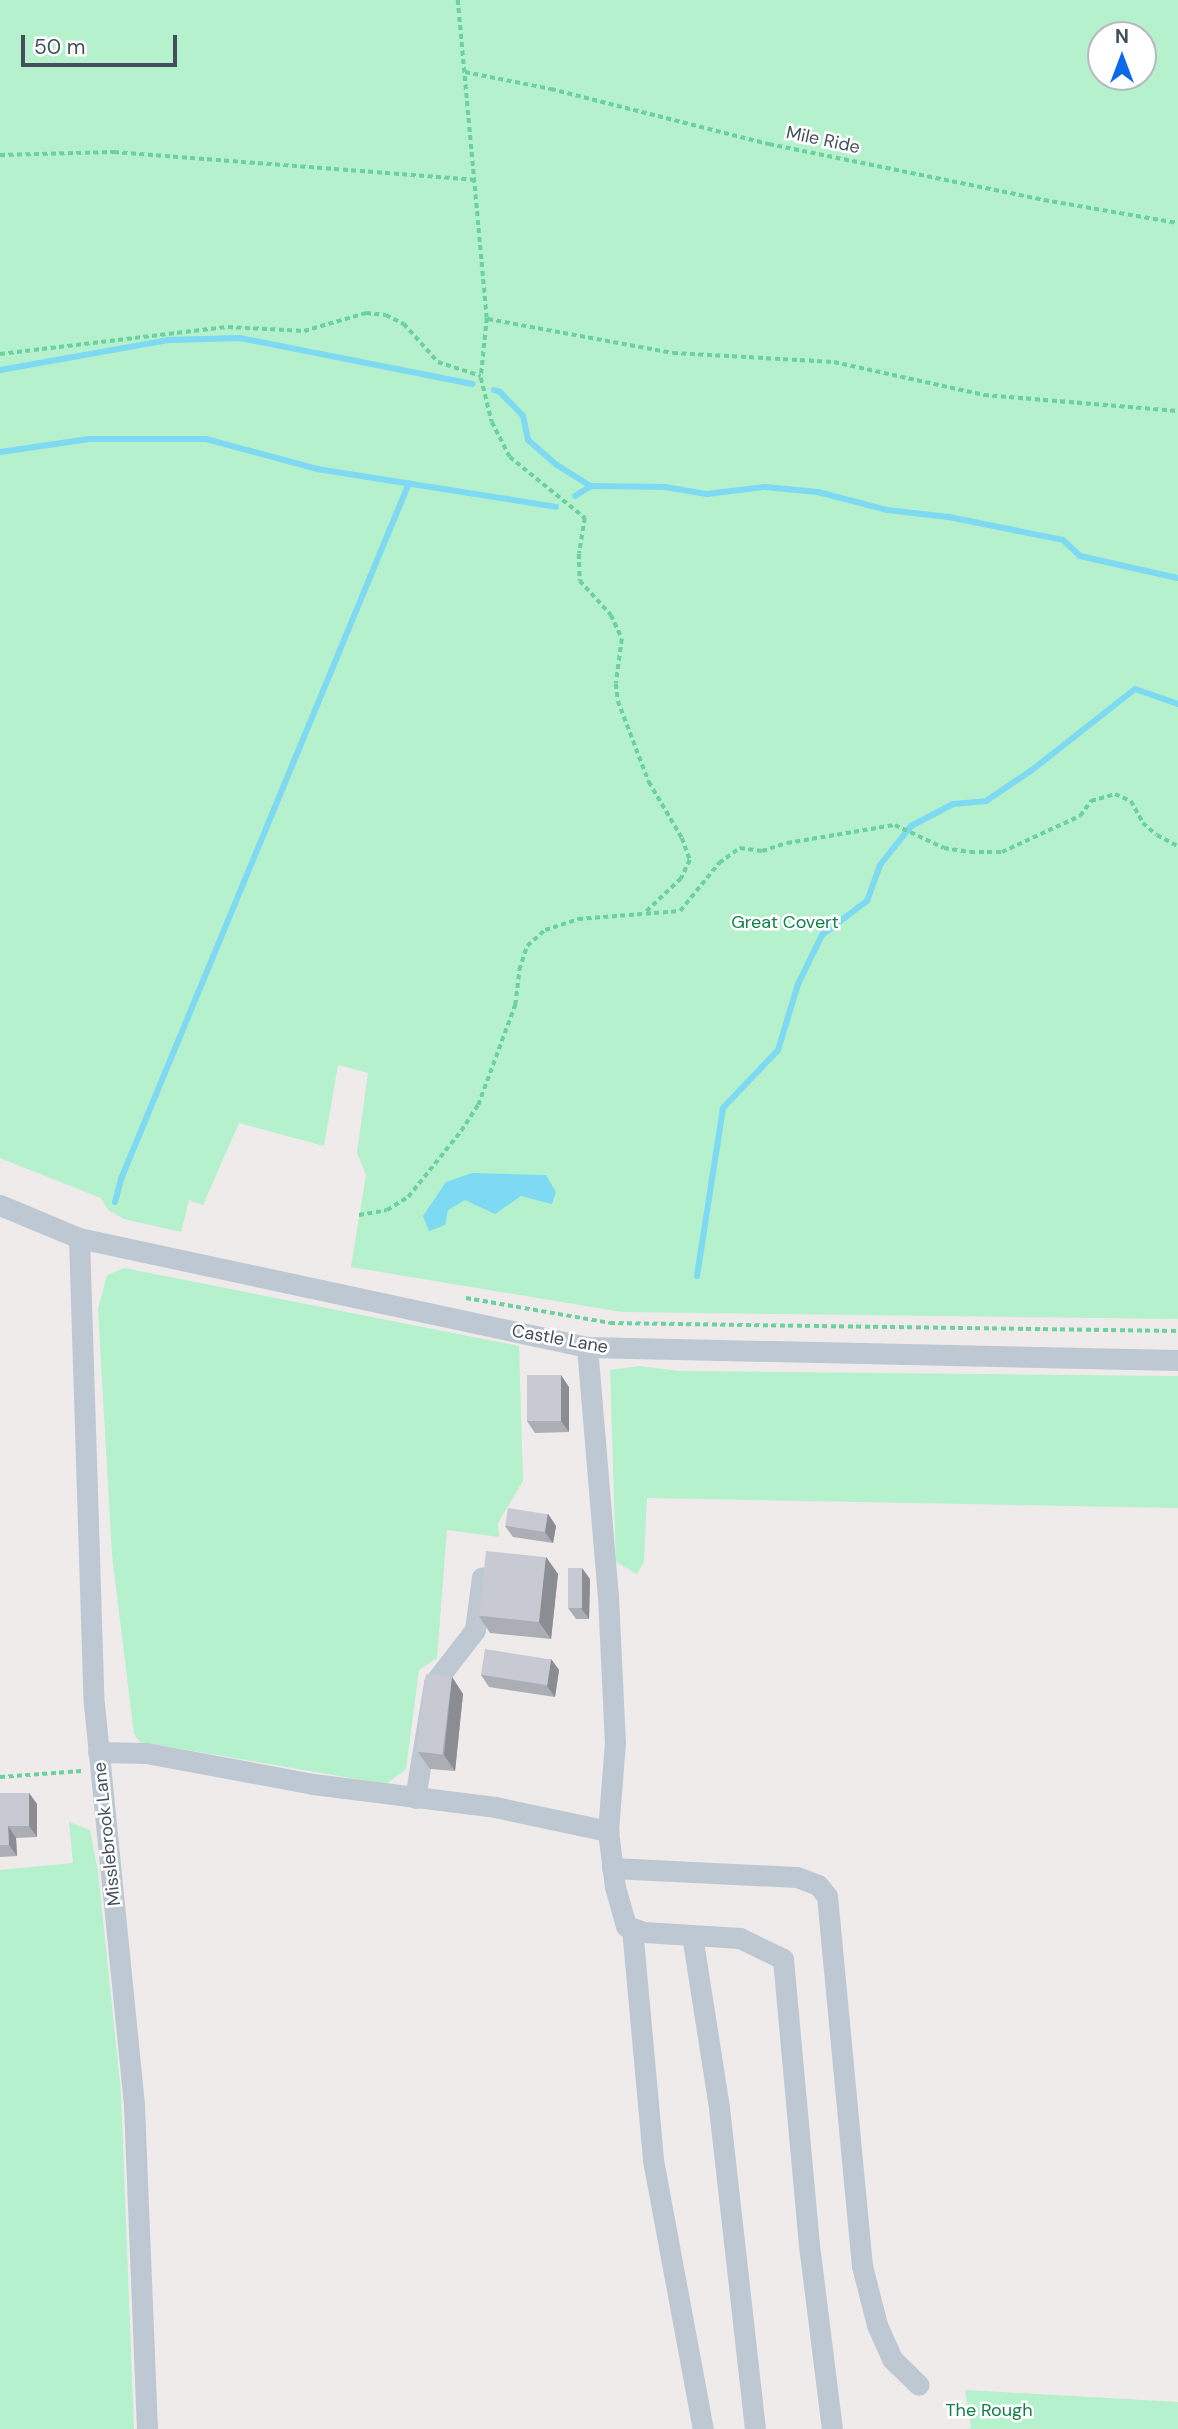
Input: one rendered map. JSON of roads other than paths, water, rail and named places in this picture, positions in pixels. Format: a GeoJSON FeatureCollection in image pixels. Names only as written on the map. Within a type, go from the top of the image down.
{"type":"FeatureCollection","features":[{"type":"Feature","properties":{"kind":"street","name":"Castle Lane"},"geometry":{"type":"LineString","coordinates":[[0,1205],[79,1238],[587,1347],[1178,1360]]}},
{"type":"Feature","properties":{"kind":"street","name":"Misslebrook Lane"},"geometry":{"type":"LineString","coordinates":[[79,1238],[93,1690],[134,2106],[147,2429]]}},
{"type":"Feature","properties":{"kind":"street"},"geometry":{"type":"LineString","coordinates":[[587,1347],[608,1596],[615,1742],[608,1831],[619,1906],[626,1926],[644,1932],[740,1938],[783,1959],[810,2253],[832,2429]]}},
{"type":"Feature","properties":{"kind":"street"},"geometry":{"type":"LineString","coordinates":[[415,1798],[434,1683],[475,1630],[482,1577]]}},
{"type":"Feature","properties":{"kind":"street"},"geometry":{"type":"LineString","coordinates":[[99,1762],[146,1753],[313,1784],[495,1807],[608,1831]]}},
{"type":"Feature","properties":{"kind":"street"},"geometry":{"type":"LineString","coordinates":[[612,1868],[797,1877],[818,1885],[827,1896],[862,2266],[877,2325],[892,2359],[919,2385]]}},
{"type":"Feature","properties":{"kind":"street"},"geometry":{"type":"LineString","coordinates":[[632,1928],[653,2160],[703,2429]]}},
{"type":"Feature","properties":{"kind":"street"},"geometry":{"type":"LineString","coordinates":[[692,1935],[719,2108],[755,2429]]}},
{"type":"Feature","properties":{"kind":"water"},"geometry":{"type":"Polygon","coordinates":[[[472,1173],[546,1175],[556,1192],[552,1204],[521,1196],[495,1214],[465,1200],[448,1210],[445,1225],[429,1231],[423,1216],[446,1182],[472,1173]]]}},
{"type":"Feature","properties":{"kind":"waterway"},"geometry":{"type":"LineString","coordinates":[[0,370],[169,340],[240,338],[472,384]]}},
{"type":"Feature","properties":{"kind":"waterway"},"geometry":{"type":"LineString","coordinates":[[494,390],[500,392],[523,416],[528,440],[557,465],[591,486]]}},
{"type":"Feature","properties":{"kind":"waterway"},"geometry":{"type":"LineString","coordinates":[[0,452],[89,439],[206,439],[317,469],[556,507]]}},
{"type":"Feature","properties":{"kind":"waterway"},"geometry":{"type":"LineString","coordinates":[[115,1202],[121,1179],[409,483]]}},
{"type":"Feature","properties":{"kind":"waterway"},"geometry":{"type":"LineString","coordinates":[[575,496],[591,486],[665,487],[707,494],[765,487],[818,492],[887,510],[949,517],[1063,540],[1080,556],[1178,578]]}},
{"type":"Feature","properties":{"kind":"waterway"},"geometry":{"type":"LineString","coordinates":[[697,1276],[723,1108],[778,1050],[798,984],[822,935],[867,901],[880,865],[911,826],[953,804],[986,801],[1032,770],[1135,689],[1178,704]]}},
{"type":"Feature","properties":{"kind":"park label","name":"Great Covert"},"geometry":{"type":"Point","coordinates":[785,922]}},
{"type":"Feature","properties":{"kind":"park label","name":"The Rough"},"geometry":{"type":"Point","coordinates":[989,2410]}}]}
